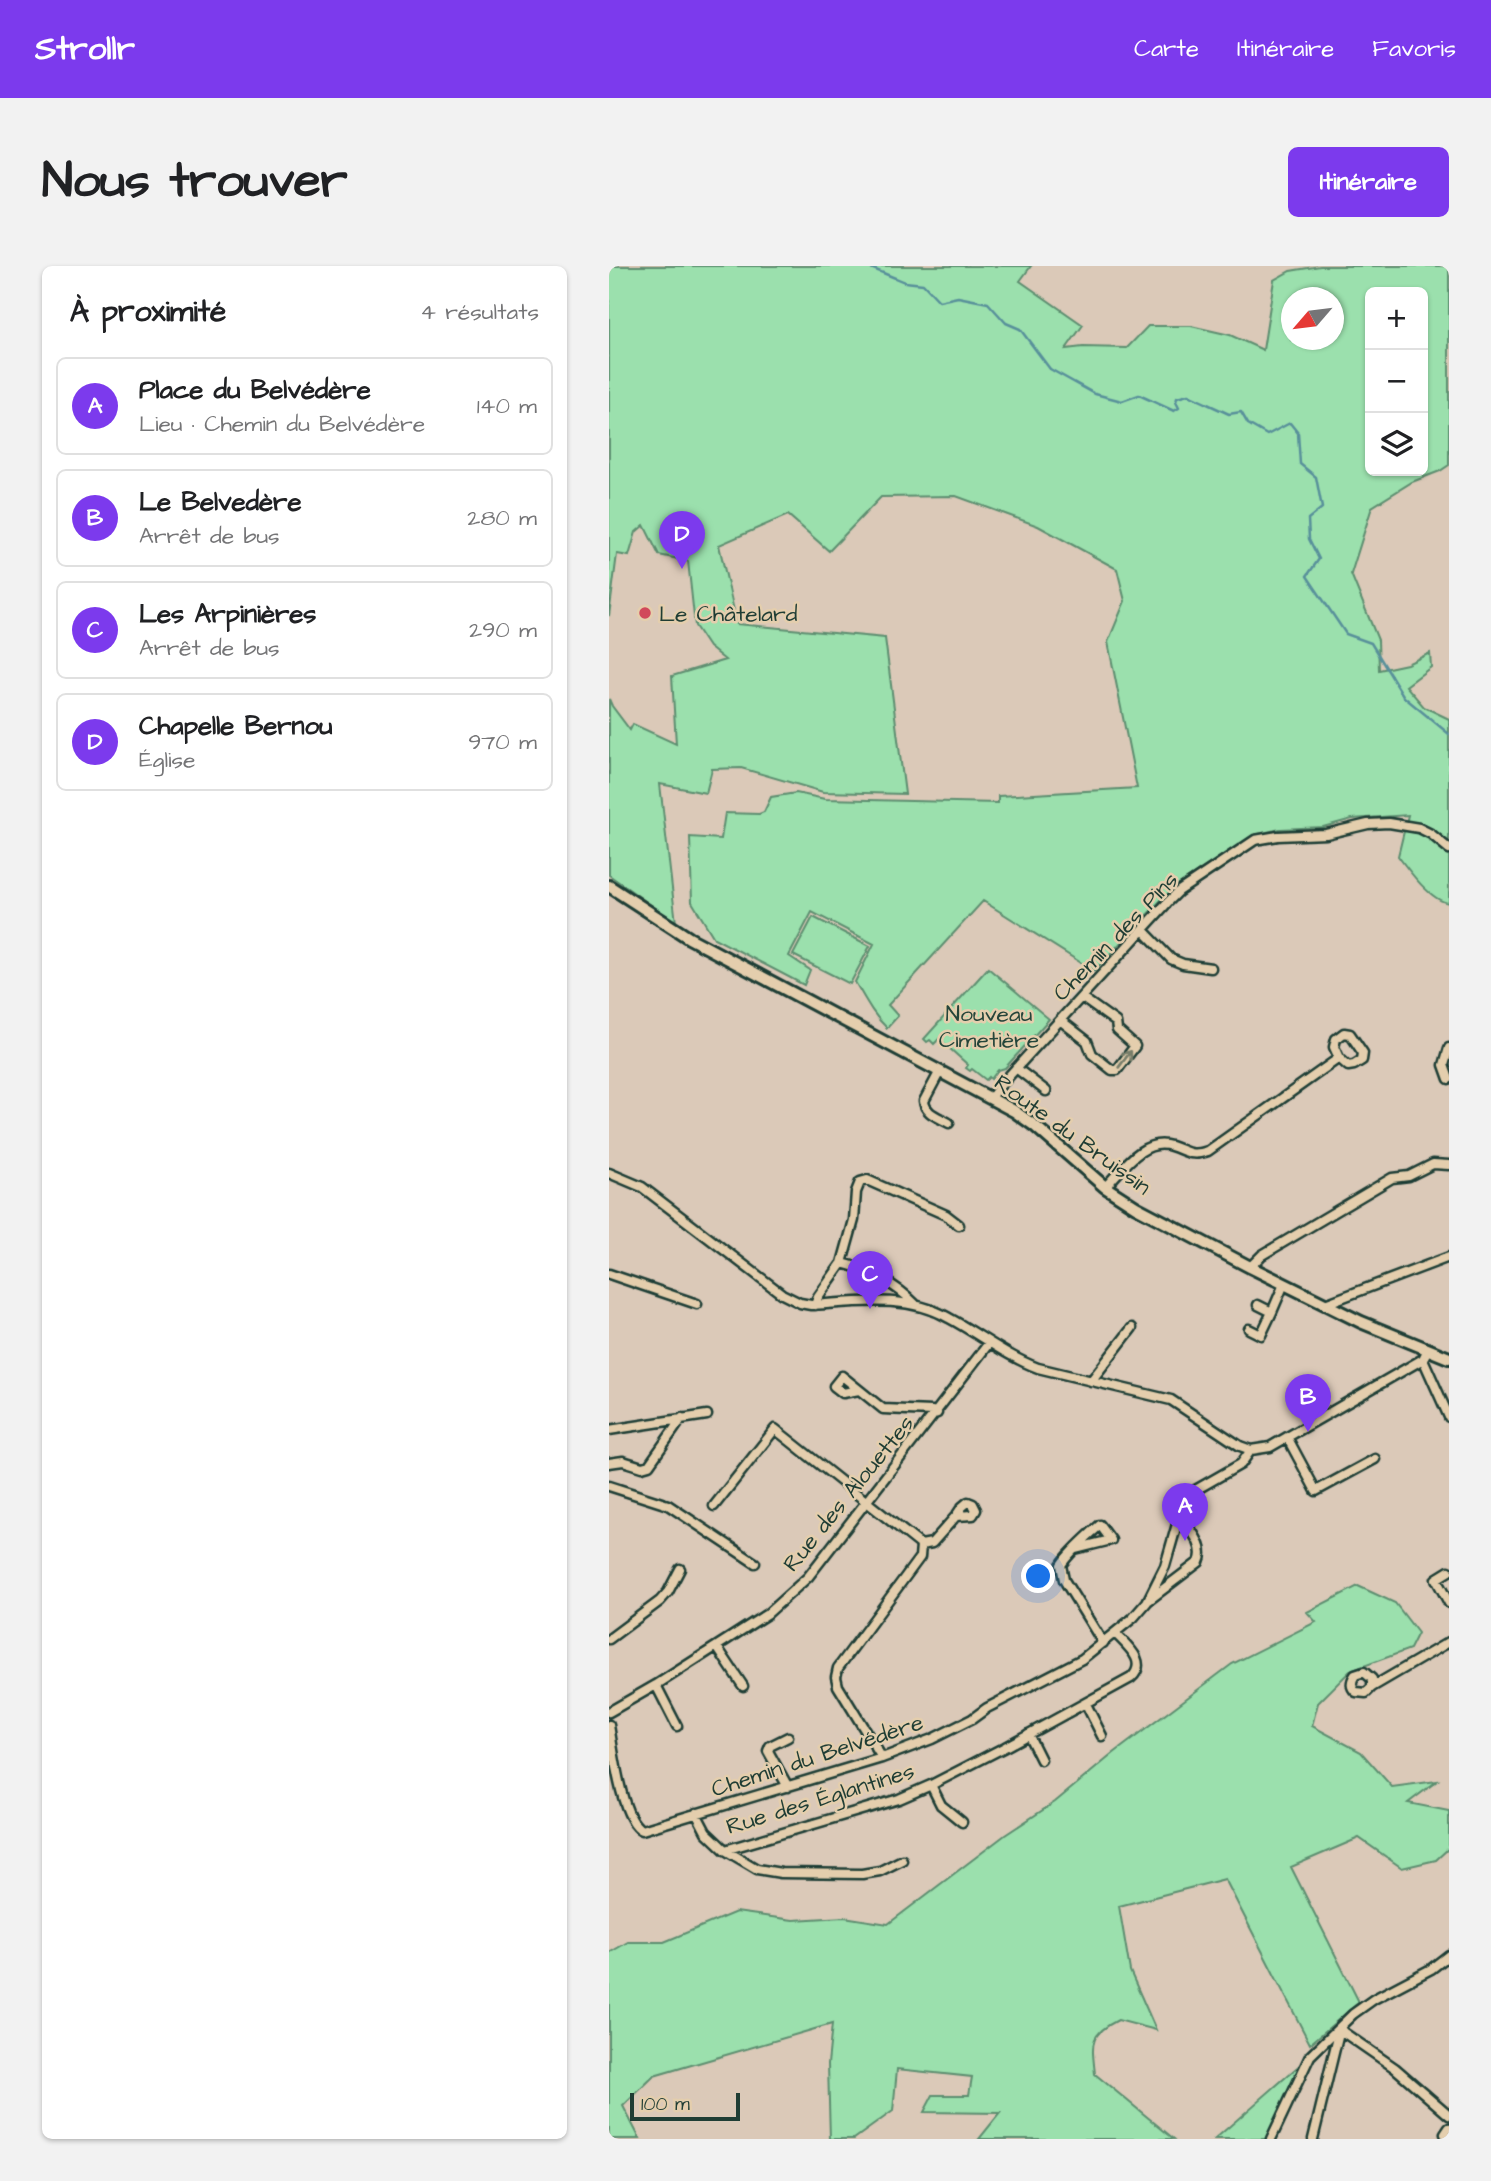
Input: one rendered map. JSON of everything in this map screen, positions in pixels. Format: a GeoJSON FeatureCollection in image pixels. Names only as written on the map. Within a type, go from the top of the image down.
{"type":"FeatureCollection","features":[{"type":"Feature","properties":{"kind":"street","name":"Chemin des Pins"},"geometry":{"type":"LineString","coordinates":[[991,1098],[1179,891],[1255,840],[1326,834],[1353,827],[1388,823],[1419,828],[1449,849]]}},
{"type":"Feature","properties":{"kind":"street","name":"Route du Bruissin"},"geometry":{"type":"LineString","coordinates":[[609,886],[688,938],[991,1098],[1035,1126],[1105,1187],[1136,1207],[1250,1268],[1425,1354],[1449,1358]]}},
{"type":"Feature","properties":{"kind":"street"},"geometry":{"type":"LineString","coordinates":[[1143,930],[1171,959],[1183,964],[1211,968]]}},
{"type":"Feature","properties":{"kind":"street"},"geometry":{"type":"LineString","coordinates":[[1060,1020],[1087,1041],[1092,1054],[1112,1070],[1117,1070],[1135,1046],[1117,1030],[1117,1022],[1081,997]]}},
{"type":"Feature","properties":{"kind":"street"},"geometry":{"type":"LineString","coordinates":[[1449,1048],[1444,1065],[1449,1079]]}},
{"type":"Feature","properties":{"kind":"street"},"geometry":{"type":"LineString","coordinates":[[1105,1187],[1144,1148],[1169,1145],[1187,1153],[1207,1151],[1339,1058]]}},
{"type":"Feature","properties":{"kind":"street"},"geometry":{"type":"LineString","coordinates":[[1016,1068],[1046,1091]]}},
{"type":"Feature","properties":{"kind":"street"},"geometry":{"type":"LineString","coordinates":[[940,1071],[924,1106],[927,1111],[949,1123]]}},
{"type":"Feature","properties":{"kind":"street"},"geometry":{"type":"LineString","coordinates":[[1250,1268],[1262,1255],[1392,1178],[1409,1176],[1433,1164],[1449,1165]]}},
{"type":"Feature","properties":{"kind":"street"},"geometry":{"type":"LineString","coordinates":[[609,1174],[642,1187],[782,1294],[800,1303],[915,1304],[948,1317],[1023,1363],[1171,1401],[1240,1446],[1251,1450]]}},
{"type":"Feature","properties":{"kind":"street"},"geometry":{"type":"LineString","coordinates":[[815,1305],[842,1263],[854,1220],[856,1192],[860,1182],[867,1180],[946,1215],[958,1225]]}},
{"type":"Feature","properties":{"kind":"street"},"geometry":{"type":"LineString","coordinates":[[1325,1304],[1449,1257]]}},
{"type":"Feature","properties":{"kind":"street"},"geometry":{"type":"LineString","coordinates":[[842,1263],[856,1266],[885,1282],[905,1294],[915,1304]]}},
{"type":"Feature","properties":{"kind":"street"},"geometry":{"type":"LineString","coordinates":[[609,1274],[697,1304]]}},
{"type":"Feature","properties":{"kind":"street"},"geometry":{"type":"LineString","coordinates":[[1249,1329],[1261,1335],[1284,1284]]}},
{"type":"Feature","properties":{"kind":"street"},"geometry":{"type":"LineString","coordinates":[[1258,1305],[1272,1312]]}},
{"type":"Feature","properties":{"kind":"street"},"geometry":{"type":"LineString","coordinates":[[1091,1381],[1132,1328]]}},
{"type":"Feature","properties":{"kind":"street","name":"Rue des Alouettes"},"geometry":{"type":"LineString","coordinates":[[609,1712],[767,1614],[808,1577],[989,1343]]}},
{"type":"Feature","properties":{"kind":"street"},"geometry":{"type":"LineString","coordinates":[[1425,1354],[1449,1418]]}},
{"type":"Feature","properties":{"kind":"street","name":"Chemin du Belvédère"},"geometry":{"type":"LineString","coordinates":[[1147,1602],[1165,1566],[1185,1496],[1241,1464],[1251,1450],[1269,1447],[1425,1354]]}},
{"type":"Feature","properties":{"kind":"street"},"geometry":{"type":"LineString","coordinates":[[859,1390],[883,1409],[937,1413]]}},
{"type":"Feature","properties":{"kind":"street"},"geometry":{"type":"LineString","coordinates":[[609,1430],[706,1415]]}},
{"type":"Feature","properties":{"kind":"street"},"geometry":{"type":"LineString","coordinates":[[609,1463],[623,1461],[642,1467],[649,1465],[681,1418]]}},
{"type":"Feature","properties":{"kind":"street"},"geometry":{"type":"LineString","coordinates":[[714,1506],[775,1429],[921,1545],[932,1543],[956,1516]]}},
{"type":"Feature","properties":{"kind":"street"},"geometry":{"type":"LineString","coordinates":[[1287,1437],[1316,1491],[1375,1459]]}},
{"type":"Feature","properties":{"kind":"street"},"geometry":{"type":"LineString","coordinates":[[609,1486],[668,1505],[755,1563]]}},
{"type":"Feature","properties":{"kind":"street","name":"Chemin du Belvédère"},"geometry":{"type":"LineString","coordinates":[[609,1725],[621,1787],[632,1822],[642,1830],[883,1758],[932,1740],[1082,1659],[1115,1633],[1147,1602],[1199,1562],[1202,1552],[1179,1513]]}},
{"type":"Feature","properties":{"kind":"street"},"geometry":{"type":"LineString","coordinates":[[883,1758],[838,1686],[836,1677],[838,1668],[920,1557],[921,1545]]}},
{"type":"Feature","properties":{"kind":"street"},"geometry":{"type":"LineString","coordinates":[[1075,1549],[1063,1561],[1061,1570],[1064,1580],[1103,1643]]}},
{"type":"Feature","properties":{"kind":"street"},"geometry":{"type":"LineString","coordinates":[[1165,1566],[1181,1576]]}},
{"type":"Feature","properties":{"kind":"street"},"geometry":{"type":"LineString","coordinates":[[609,1639],[660,1601],[680,1569]]}},
{"type":"Feature","properties":{"kind":"street"},"geometry":{"type":"LineString","coordinates":[[1449,1572],[1436,1578],[1449,1603]]}},
{"type":"Feature","properties":{"kind":"street","name":"Rue des Églantines"},"geometry":{"type":"LineString","coordinates":[[696,1813],[706,1832],[725,1850],[899,1798],[931,1785],[1086,1704],[1137,1673],[1137,1657],[1115,1633]]}},
{"type":"Feature","properties":{"kind":"street"},"geometry":{"type":"LineString","coordinates":[[1372,1687],[1449,1642]]}},
{"type":"Feature","properties":{"kind":"street"},"geometry":{"type":"LineString","coordinates":[[717,1647],[743,1686]]}},
{"type":"Feature","properties":{"kind":"street"},"geometry":{"type":"LineString","coordinates":[[656,1685],[677,1726]]}},
{"type":"Feature","properties":{"kind":"street"},"geometry":{"type":"LineString","coordinates":[[1086,1704],[1103,1736]]}},
{"type":"Feature","properties":{"kind":"street"},"geometry":{"type":"LineString","coordinates":[[1028,1734],[1041,1760]]}},
{"type":"Feature","properties":{"kind":"street"},"geometry":{"type":"LineString","coordinates":[[788,1787],[768,1751],[770,1746],[789,1737]]}},
{"type":"Feature","properties":{"kind":"street","name":"Rue des Églantines"},"geometry":{"type":"LineString","coordinates":[[931,1785],[941,1805],[962,1822]]}},
{"type":"Feature","properties":{"kind":"street"},"geometry":{"type":"LineString","coordinates":[[725,1850],[757,1869],[781,1873],[862,1874],[880,1871],[902,1860]]}},
{"type":"Feature","properties":{"kind":"street"},"geometry":{"type":"LineString","coordinates":[[1271,2139],[1310,2056],[1353,2014],[1374,1999],[1410,1982],[1449,1955]]}},
{"type":"Feature","properties":{"kind":"street"},"geometry":{"type":"LineString","coordinates":[[1340,2028],[1395,2068],[1449,2115]]}},
{"type":"Feature","properties":{"kind":"street"},"geometry":{"type":"LineString","coordinates":[[1313,2139],[1340,2028]]}},
{"type":"Feature","properties":{"kind":"street"},"geometry":{"type":"LineString","coordinates":[[1449,2128],[1445,2134],[1449,2139]]}},
{"type":"Feature","properties":{"kind":"green space"},"geometry":{"type":"Polygon","coordinates":[[[609,266],[1031,266],[1020,281],[1083,325],[1066,349],[1127,348],[1148,326],[1191,326],[1230,335],[1263,350],[1274,280],[1290,271],[1320,266],[1449,266],[1449,465],[1428,476],[1428,287],[1365,287],[1365,476],[1427,476],[1412,482],[1372,507],[1351,574],[1378,640],[1379,670],[1407,664],[1430,653],[1431,667],[1406,686],[1424,707],[1449,719],[1449,903],[1428,891],[1398,856],[1408,815],[1352,819],[1323,827],[1280,829],[1254,835],[1179,884],[1094,971],[983,901],[888,1005],[898,1016],[887,1028],[873,1012],[855,982],[874,944],[812,912],[789,956],[810,970],[804,985],[714,938],[692,902],[690,837],[721,839],[725,813],[759,814],[764,812],[771,797],[796,793],[825,799],[998,803],[998,796],[1137,788],[1108,642],[1125,601],[1117,569],[1038,526],[956,496],[881,497],[829,551],[788,515],[719,545],[737,624],[885,638],[905,794],[823,792],[741,768],[712,769],[706,793],[660,784],[676,923],[609,875],[609,699],[630,730],[633,724],[676,744],[672,676],[725,660],[709,647],[695,626],[688,561],[659,555],[644,525],[636,532],[629,556],[617,554],[609,616],[609,266]]]}},
{"type":"Feature","properties":{"kind":"green space"},"geometry":{"type":"Polygon","coordinates":[[[813,917],[870,946],[850,984],[793,955],[813,917]]]}},
{"type":"Feature","properties":{"kind":"green space","name":"Nouveau Cimetière"},"geometry":{"type":"Polygon","coordinates":[[[988,968],[1049,1019],[1005,1068],[986,1080],[972,1069],[970,1071],[966,1068],[968,1065],[939,1039],[934,1044],[924,1039],[988,968]]]}},
{"type":"Feature","properties":{"kind":"green space"},"geometry":{"type":"Polygon","coordinates":[[[1358,1586],[1395,1603],[1418,1633],[1410,1649],[1350,1671],[1318,1703],[1312,1726],[1361,1752],[1392,1787],[1437,1781],[1408,1803],[1449,1811],[1449,1848],[1436,1860],[1402,1868],[1359,1838],[1291,1867],[1359,2002],[1310,2044],[1225,1879],[1119,1906],[1130,1971],[1156,2030],[1118,2020],[1108,2025],[1094,2041],[1095,2074],[1174,2139],[979,2139],[1000,2113],[924,2112],[933,2095],[969,2095],[972,2077],[897,2069],[893,2111],[854,2139],[830,2139],[828,2064],[832,2024],[654,2076],[623,2106],[640,2139],[609,2139],[609,1953],[628,1942],[664,1942],[736,1912],[793,1920],[844,1917],[888,1924],[1005,1835],[1055,1802],[1114,1753],[1232,1664],[1316,1622],[1307,1612],[1358,1586]]]}},
{"type":"Feature","properties":{"kind":"green space"},"geometry":{"type":"Polygon","coordinates":[[[1302,2063],[1266,2139],[1215,2139],[1302,2063]]]}},
{"type":"Feature","properties":{"kind":"waterway"},"geometry":{"type":"LineString","coordinates":[[866,266],[905,282],[923,284],[939,301],[958,297],[988,303],[1006,323],[1020,329],[1050,369],[1095,394],[1122,401],[1139,395],[1174,411],[1179,408],[1177,398],[1188,395],[1229,414],[1241,412],[1248,424],[1267,435],[1290,423],[1298,433],[1300,464],[1316,477],[1322,508],[1308,519],[1309,539],[1319,559],[1307,576],[1346,634],[1371,643],[1404,697],[1449,734]]}},
{"type":"Feature","properties":{"kind":"place","name":"Chapelle Bernou"},"geometry":{"type":"Point","coordinates":[682,569]}},
{"type":"Feature","properties":{"kind":"place","name":"Le Châtelard"},"geometry":{"type":"Point","coordinates":[645,613]}},
{"type":"Feature","properties":{"kind":"place","name":"Les Arpinières"},"geometry":{"type":"Point","coordinates":[870,1309]}},
{"type":"Feature","properties":{"kind":"place","name":"Le Belvedère"},"geometry":{"type":"Point","coordinates":[1308,1432]}},
{"type":"Feature","properties":{"kind":"place","name":"Place du Belvédère"},"geometry":{"type":"Point","coordinates":[1185,1541]}}]}
